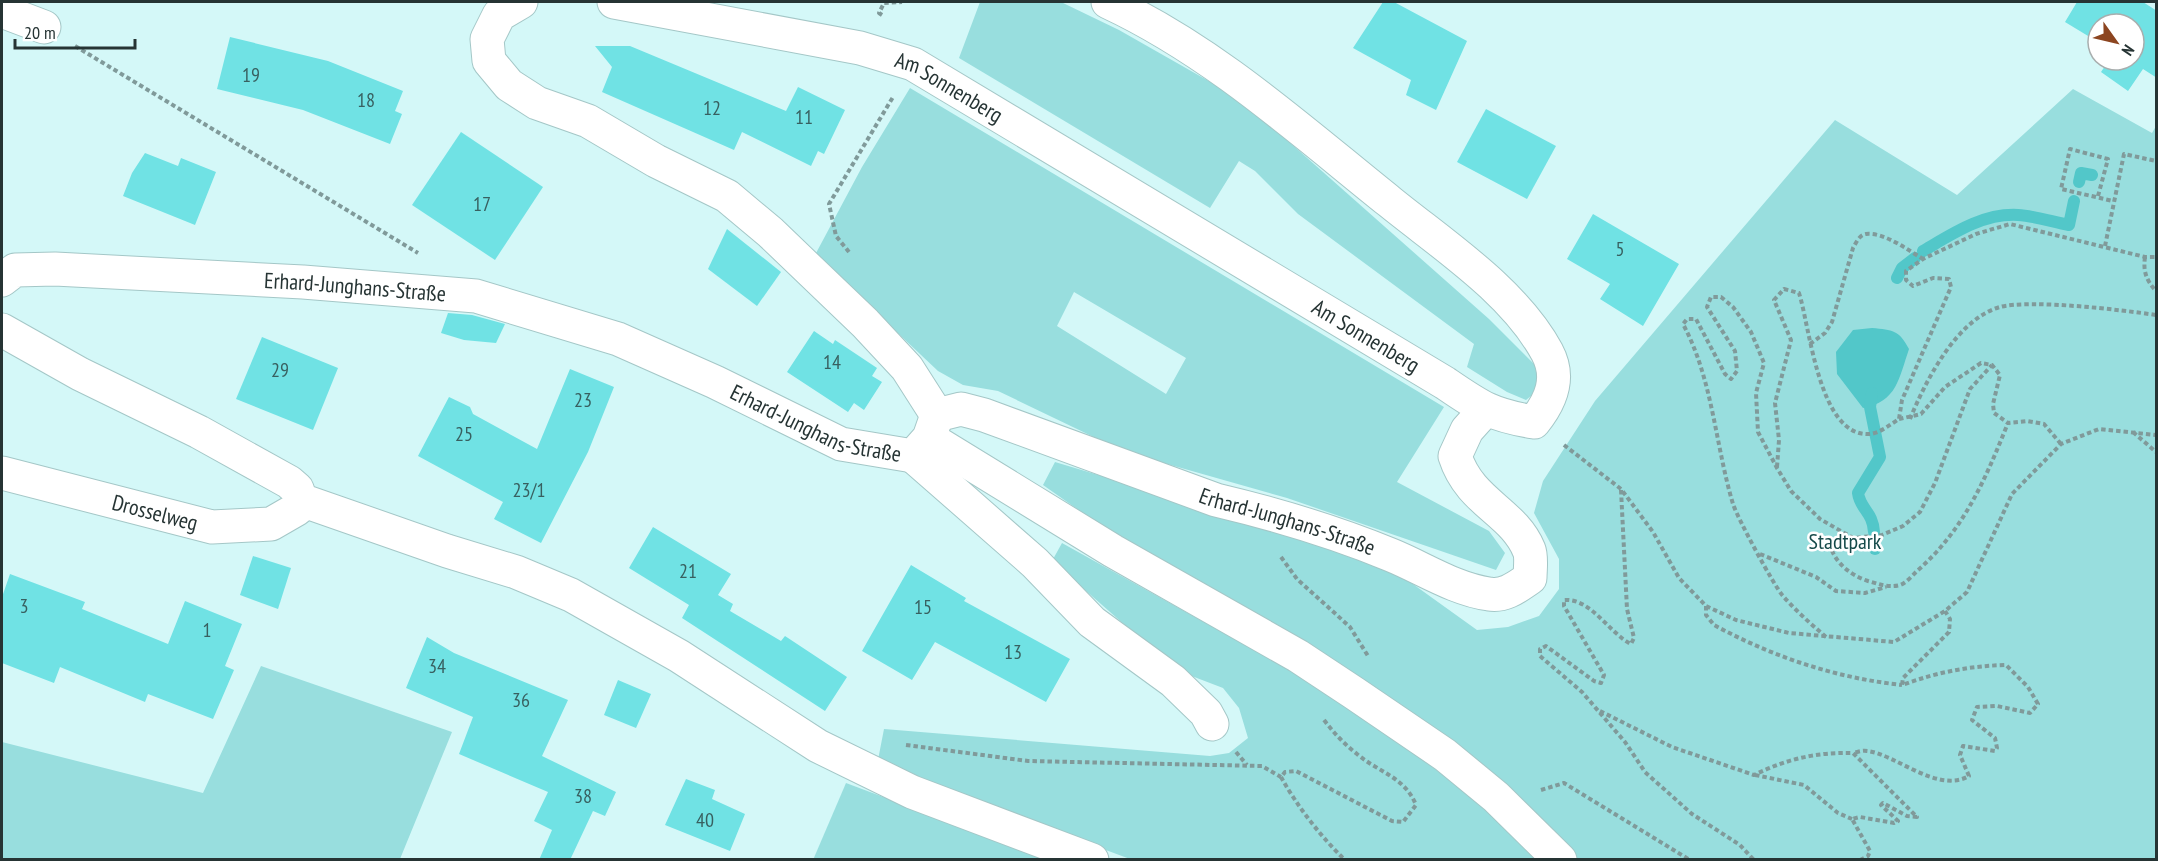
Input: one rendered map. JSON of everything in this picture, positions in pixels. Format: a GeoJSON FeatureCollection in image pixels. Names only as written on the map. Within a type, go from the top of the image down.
{"type":"FeatureCollection","features":[{"type":"Feature","properties":{"kind":"street"},"geometry":{"type":"LineString","coordinates":[[521,2],[499,15],[487,39],[489,61],[509,85],[537,103],[588,121],[656,161],[726,196],[770,232],[865,323],[907,368],[926,436],[1035,563],[1092,622],[1173,681],[1206,713],[1212,724]]}},
{"type":"Feature","properties":{"kind":"street","name":"Am Sonnenberg"},"geometry":{"type":"LineString","coordinates":[[615,2],[860,48],[913,64],[1445,382],[1485,410],[1501,417],[1534,422],[1547,406],[1555,382],[1548,353],[1520,312],[1461,259],[1242,82],[1108,2]]}},
{"type":"Feature","properties":{"kind":"street"},"geometry":{"type":"LineString","coordinates":[[2,11],[44,27]]}},
{"type":"Feature","properties":{"kind":"street","name":"Erhard-Junghans-Straße"},"geometry":{"type":"LineString","coordinates":[[2,280],[15,270],[56,270],[303,282],[476,296],[618,339],[715,382],[842,444],[926,436],[961,409],[984,415],[1195,492],[1254,509],[1390,555],[1464,588],[1491,595],[1508,592],[1530,578],[1530,551],[1516,529],[1477,494],[1461,476],[1455,456],[1467,430],[1485,410]]}},
{"type":"Feature","properties":{"kind":"street"},"geometry":{"type":"LineString","coordinates":[[2,330],[80,374],[199,432],[289,482],[297,489],[301,500],[447,551],[516,572],[571,595],[679,656],[818,746],[912,792],[1092,860]]}},
{"type":"Feature","properties":{"kind":"street"},"geometry":{"type":"LineString","coordinates":[[926,436],[1113,551],[1298,657],[1445,754],[1496,797],[1560,860]]}},
{"type":"Feature","properties":{"kind":"street","name":"Drosselweg"},"geometry":{"type":"LineString","coordinates":[[2,473],[212,527],[271,524],[297,509],[301,500]]}},
{"type":"Feature","properties":{"kind":"path"},"geometry":{"type":"LineString","coordinates":[[44,27],[155,95],[245,146],[425,258]]}},
{"type":"Feature","properties":{"kind":"path"},"geometry":{"type":"LineString","coordinates":[[854,258],[836,236],[829,204],[913,64]]}},
{"type":"Feature","properties":{"kind":"path"},"geometry":{"type":"LineString","coordinates":[[2098,196],[2108,159],[2070,149],[2061,189],[2113,201]]}},
{"type":"Feature","properties":{"kind":"path"},"geometry":{"type":"LineString","coordinates":[[2105,246],[2124,154],[2157,162]]}},
{"type":"Feature","properties":{"kind":"path"},"geometry":{"type":"LineString","coordinates":[[1899,419],[1902,400],[1951,287],[1949,279],[1933,278],[1913,286],[1906,280],[1906,271],[1923,259],[1976,234],[2010,224],[2145,257],[2157,257]]}},
{"type":"Feature","properties":{"kind":"path"},"geometry":{"type":"LineString","coordinates":[[1810,344],[1824,333],[1832,322],[1853,248],[1859,237],[1866,234],[1881,237],[1923,259]]}},
{"type":"Feature","properties":{"kind":"path"},"geometry":{"type":"LineString","coordinates":[[2145,257],[2143,269],[2149,283],[2157,291]]}},
{"type":"Feature","properties":{"kind":"path"},"geometry":{"type":"LineString","coordinates":[[1777,468],[1779,440],[1775,403],[1791,340],[1774,300],[1784,289],[1799,293],[1806,316],[1810,344],[1830,407],[1853,431],[1870,434],[1899,419],[1921,414],[1945,387],[1981,363],[1992,365],[2000,375],[1993,404],[1994,413],[2008,423],[2028,421],[2044,424],[2061,444]]}},
{"type":"Feature","properties":{"kind":"path"},"geometry":{"type":"LineString","coordinates":[[1826,637],[1781,594],[1734,506],[1714,424],[1709,392],[1692,342],[1683,324],[1687,319],[1696,319],[1725,374],[1731,379],[1737,371],[1735,351],[1707,307],[1711,297],[1721,297],[1733,307],[1751,332],[1764,363],[1756,393],[1758,432],[1777,468],[1791,491],[1820,519],[1853,538]]}},
{"type":"Feature","properties":{"kind":"path"},"geometry":{"type":"LineString","coordinates":[[1910,418],[1919,397],[1947,350],[1973,321],[2000,307],[2039,305],[2157,315]]}},
{"type":"Feature","properties":{"kind":"path"},"geometry":{"type":"LineString","coordinates":[[1887,587],[1863,579],[1846,569],[1833,556],[1830,545],[1835,540],[1882,535],[1903,526],[1920,512],[1935,483],[1970,389],[1992,365]]}},
{"type":"Feature","properties":{"kind":"path"},"geometry":{"type":"LineString","coordinates":[[1760,554],[1816,577],[1836,591],[1865,593],[1902,585],[1941,550],[1983,484],[2008,423]]}},
{"type":"Feature","properties":{"kind":"path"},"geometry":{"type":"LineString","coordinates":[[1571,450],[1620,489],[1653,532],[1680,578],[1706,606],[1736,620],[1789,633],[1894,642],[1945,611],[1967,592],[2012,494],[2061,444],[2099,429],[2157,435]]}},
{"type":"Feature","properties":{"kind":"path"},"geometry":{"type":"LineString","coordinates":[[2132,431],[2157,452]]}},
{"type":"Feature","properties":{"kind":"path"},"geometry":{"type":"LineString","coordinates":[[1620,489],[1628,609],[1635,638],[1631,644],[1622,640],[1574,599],[1564,600],[1564,606],[1604,675],[1601,682],[1594,681],[1546,646],[1540,649],[1540,656],[1546,664],[1582,692],[1625,742],[1645,772],[1692,814],[1740,845],[1754,860]]}},
{"type":"Feature","properties":{"kind":"path"},"geometry":{"type":"LineString","coordinates":[[1254,509],[1286,566],[1297,579],[1350,627],[1371,660]]}},
{"type":"Feature","properties":{"kind":"path"},"geometry":{"type":"LineString","coordinates":[[1706,606],[1706,615],[1714,625],[1808,667],[1876,682],[1902,685],[1933,674],[1971,666],[2006,665],[2028,687],[2038,704],[2030,713],[1997,706],[1977,707],[1972,720],[1995,738],[1997,748],[1995,751],[1963,746],[1960,754],[1969,776],[1960,781],[1927,776],[1867,751],[1826,753],[1784,760],[1754,775]]}},
{"type":"Feature","properties":{"kind":"path"},"geometry":{"type":"LineString","coordinates":[[1902,685],[1903,678],[1949,632],[1950,620],[1945,611]]}},
{"type":"Feature","properties":{"kind":"path"},"geometry":{"type":"LineString","coordinates":[[1596,709],[1672,747],[1754,775],[1804,785],[1838,813],[1852,819],[1870,850],[1868,856],[1860,860]]}},
{"type":"Feature","properties":{"kind":"path"},"geometry":{"type":"LineString","coordinates":[[1281,777],[1285,772],[1296,771],[1392,821],[1403,822],[1412,814],[1416,805],[1412,794],[1400,780],[1386,774],[1358,755],[1336,737],[1322,717]]}},
{"type":"Feature","properties":{"kind":"path"},"geometry":{"type":"LineString","coordinates":[[897,744],[1028,761],[1262,766],[1281,777],[1322,838],[1345,860]]}},
{"type":"Feature","properties":{"kind":"path"},"geometry":{"type":"LineString","coordinates":[[1852,819],[1860,816],[1894,823],[1898,821],[1881,805],[1883,803],[1907,816],[1916,819],[1917,817],[1853,753]]}},
{"type":"Feature","properties":{"kind":"path"},"geometry":{"type":"LineString","coordinates":[[1496,797],[1514,798],[1564,783],[1690,860]]}},
{"type":"Feature","properties":{"kind":"green space"},"geometry":{"type":"Polygon","coordinates":[[[980,2],[1061,2],[1119,30],[1228,92],[1288,141],[1489,319],[1535,365],[1542,381],[1537,391],[1526,400],[1507,392],[1467,367],[1474,344],[1298,214],[1255,171],[1239,161],[1210,208],[959,58],[980,2]]]}},
{"type":"Feature","properties":{"kind":"green space"},"geometry":{"type":"Polygon","coordinates":[[[910,88],[1444,407],[1397,482],[1489,531],[1505,553],[1496,570],[1287,498],[1125,452],[998,391],[963,385],[938,371],[815,255],[862,167],[910,88]],[[1074,292],[1057,326],[1166,394],[1186,358],[1074,292]]]}},
{"type":"Feature","properties":{"kind":"green space","name":"Stadtpark"},"geometry":{"type":"Polygon","coordinates":[[[2073,89],[2152,133],[2156,126],[2156,859],[1576,859],[1514,798],[1157,565],[1043,485],[1055,462],[1378,559],[1477,630],[1508,627],[1539,616],[1559,589],[1559,559],[1534,513],[1543,481],[1595,401],[1835,120],[1957,195],[2073,89]]]}},
{"type":"Feature","properties":{"kind":"green space"},"geometry":{"type":"Polygon","coordinates":[[[1062,543],[1339,695],[1474,799],[1539,859],[1130,859],[877,765],[884,729],[1210,756],[1229,753],[1248,738],[1239,708],[1223,688],[1176,670],[1052,561],[1062,543]]]}},
{"type":"Feature","properties":{"kind":"green space"},"geometry":{"type":"Polygon","coordinates":[[[261,666],[452,732],[400,859],[2,859],[2,742],[203,793],[261,666]]]}},
{"type":"Feature","properties":{"kind":"green space"},"geometry":{"type":"Polygon","coordinates":[[[846,783],[1051,860],[813,860],[846,783]]]}},
{"type":"Feature","properties":{"kind":"shaded area"},"geometry":{"type":"Polygon","coordinates":[[[1872,328],[1895,332],[1909,349],[1899,379],[1890,394],[1874,405],[1863,408],[1837,374],[1836,352],[1853,330],[1872,328]]]}},
{"type":"Feature","properties":{"kind":"building"},"geometry":{"type":"Polygon","coordinates":[[[1383,2],[1394,2],[1467,41],[1436,110],[1406,95],[1411,80],[1353,48],[1383,2]]]}},
{"type":"Feature","properties":{"kind":"building"},"geometry":{"type":"Polygon","coordinates":[[[2077,2],[2143,2],[2157,11],[2157,78],[2146,71],[2146,12],[2086,12],[2086,35],[2065,22],[2077,2]]]}},
{"type":"Feature","properties":{"kind":"building"},"geometry":{"type":"Polygon","coordinates":[[[230,37],[328,61],[403,91],[395,111],[402,114],[390,144],[303,110],[217,89],[230,37]]]}},
{"type":"Feature","properties":{"kind":"building"},"geometry":{"type":"Polygon","coordinates":[[[595,46],[630,46],[786,111],[798,87],[845,110],[824,154],[818,151],[811,166],[742,132],[734,150],[602,92],[612,67],[595,46]]]}},
{"type":"Feature","properties":{"kind":"building"},"geometry":{"type":"Polygon","coordinates":[[[2101,72],[2141,72],[2128,91],[2101,72]]]}},
{"type":"Feature","properties":{"kind":"building"},"geometry":{"type":"Polygon","coordinates":[[[1486,109],[1556,146],[1527,199],[1457,162],[1486,109]]]}},
{"type":"Feature","properties":{"kind":"building"},"geometry":{"type":"Polygon","coordinates":[[[461,132],[543,187],[495,260],[412,205],[461,132]]]}},
{"type":"Feature","properties":{"kind":"building"},"geometry":{"type":"Polygon","coordinates":[[[145,153],[178,166],[181,158],[216,172],[195,225],[123,196],[132,173],[145,153]]]}},
{"type":"Feature","properties":{"kind":"building"},"geometry":{"type":"Polygon","coordinates":[[[1593,214],[1679,264],[1643,326],[1600,299],[1610,284],[1567,259],[1593,214]]]}},
{"type":"Feature","properties":{"kind":"building"},"geometry":{"type":"Polygon","coordinates":[[[727,229],[781,272],[757,306],[708,269],[727,229]]]}},
{"type":"Feature","properties":{"kind":"building"},"geometry":{"type":"Polygon","coordinates":[[[448,313],[472,315],[505,324],[496,343],[464,340],[441,333],[448,313]]]}},
{"type":"Feature","properties":{"kind":"building"},"geometry":{"type":"Polygon","coordinates":[[[814,331],[833,344],[835,340],[877,368],[872,376],[882,382],[864,410],[854,403],[848,412],[787,372],[814,331]]]}},
{"type":"Feature","properties":{"kind":"building"},"geometry":{"type":"Polygon","coordinates":[[[262,337],[338,368],[313,430],[236,399],[262,337]]]}},
{"type":"Feature","properties":{"kind":"building"},"geometry":{"type":"Polygon","coordinates":[[[570,369],[614,387],[588,452],[541,543],[494,519],[503,502],[418,456],[449,397],[470,407],[473,414],[537,449],[570,369]]]}},
{"type":"Feature","properties":{"kind":"building"},"geometry":{"type":"Polygon","coordinates":[[[653,527],[731,574],[718,595],[733,604],[730,611],[781,641],[785,636],[847,677],[825,711],[682,618],[689,605],[629,568],[653,527]]]}},
{"type":"Feature","properties":{"kind":"building"},"geometry":{"type":"Polygon","coordinates":[[[253,556],[291,568],[278,609],[240,595],[253,556]]]}},
{"type":"Feature","properties":{"kind":"building"},"geometry":{"type":"Polygon","coordinates":[[[911,565],[966,598],[964,601],[1070,659],[1046,702],[935,642],[912,680],[862,651],[911,565]]]}},
{"type":"Feature","properties":{"kind":"building"},"geometry":{"type":"Polygon","coordinates":[[[10,574],[85,602],[82,609],[168,644],[185,601],[242,624],[225,666],[234,670],[213,719],[148,694],[145,702],[60,667],[54,683],[2,663],[2,597],[10,574]]]}},
{"type":"Feature","properties":{"kind":"building"},"geometry":{"type":"Polygon","coordinates":[[[427,637],[454,653],[568,700],[542,756],[616,792],[605,816],[593,811],[570,860],[539,860],[552,830],[534,821],[548,792],[459,754],[473,717],[406,688],[427,637]]]}},
{"type":"Feature","properties":{"kind":"building"},"geometry":{"type":"Polygon","coordinates":[[[618,680],[651,694],[636,728],[604,715],[618,680]]]}},
{"type":"Feature","properties":{"kind":"building"},"geometry":{"type":"Polygon","coordinates":[[[686,779],[715,790],[712,799],[745,814],[730,851],[665,825],[686,779]]]}},
{"type":"Feature","properties":{"kind":"waterway"},"geometry":{"type":"LineString","coordinates":[[2079,182],[2081,173],[2092,175]]}},
{"type":"Feature","properties":{"kind":"waterway"},"geometry":{"type":"LineString","coordinates":[[1923,251],[1968,226],[1992,217],[2018,215],[2069,225],[2074,201]]}},
{"type":"Feature","properties":{"kind":"waterway"},"geometry":{"type":"LineString","coordinates":[[1897,278],[1902,268],[1915,258]]}},
{"type":"Feature","properties":{"kind":"waterway"},"geometry":{"type":"LineString","coordinates":[[1872,393],[1870,407],[1880,457],[1858,493],[1874,532]]}},
{"type":"Feature","properties":{"kind":"waterway"},"geometry":{"type":"LineString","coordinates":[[1875,542],[1875,549]]}}]}
